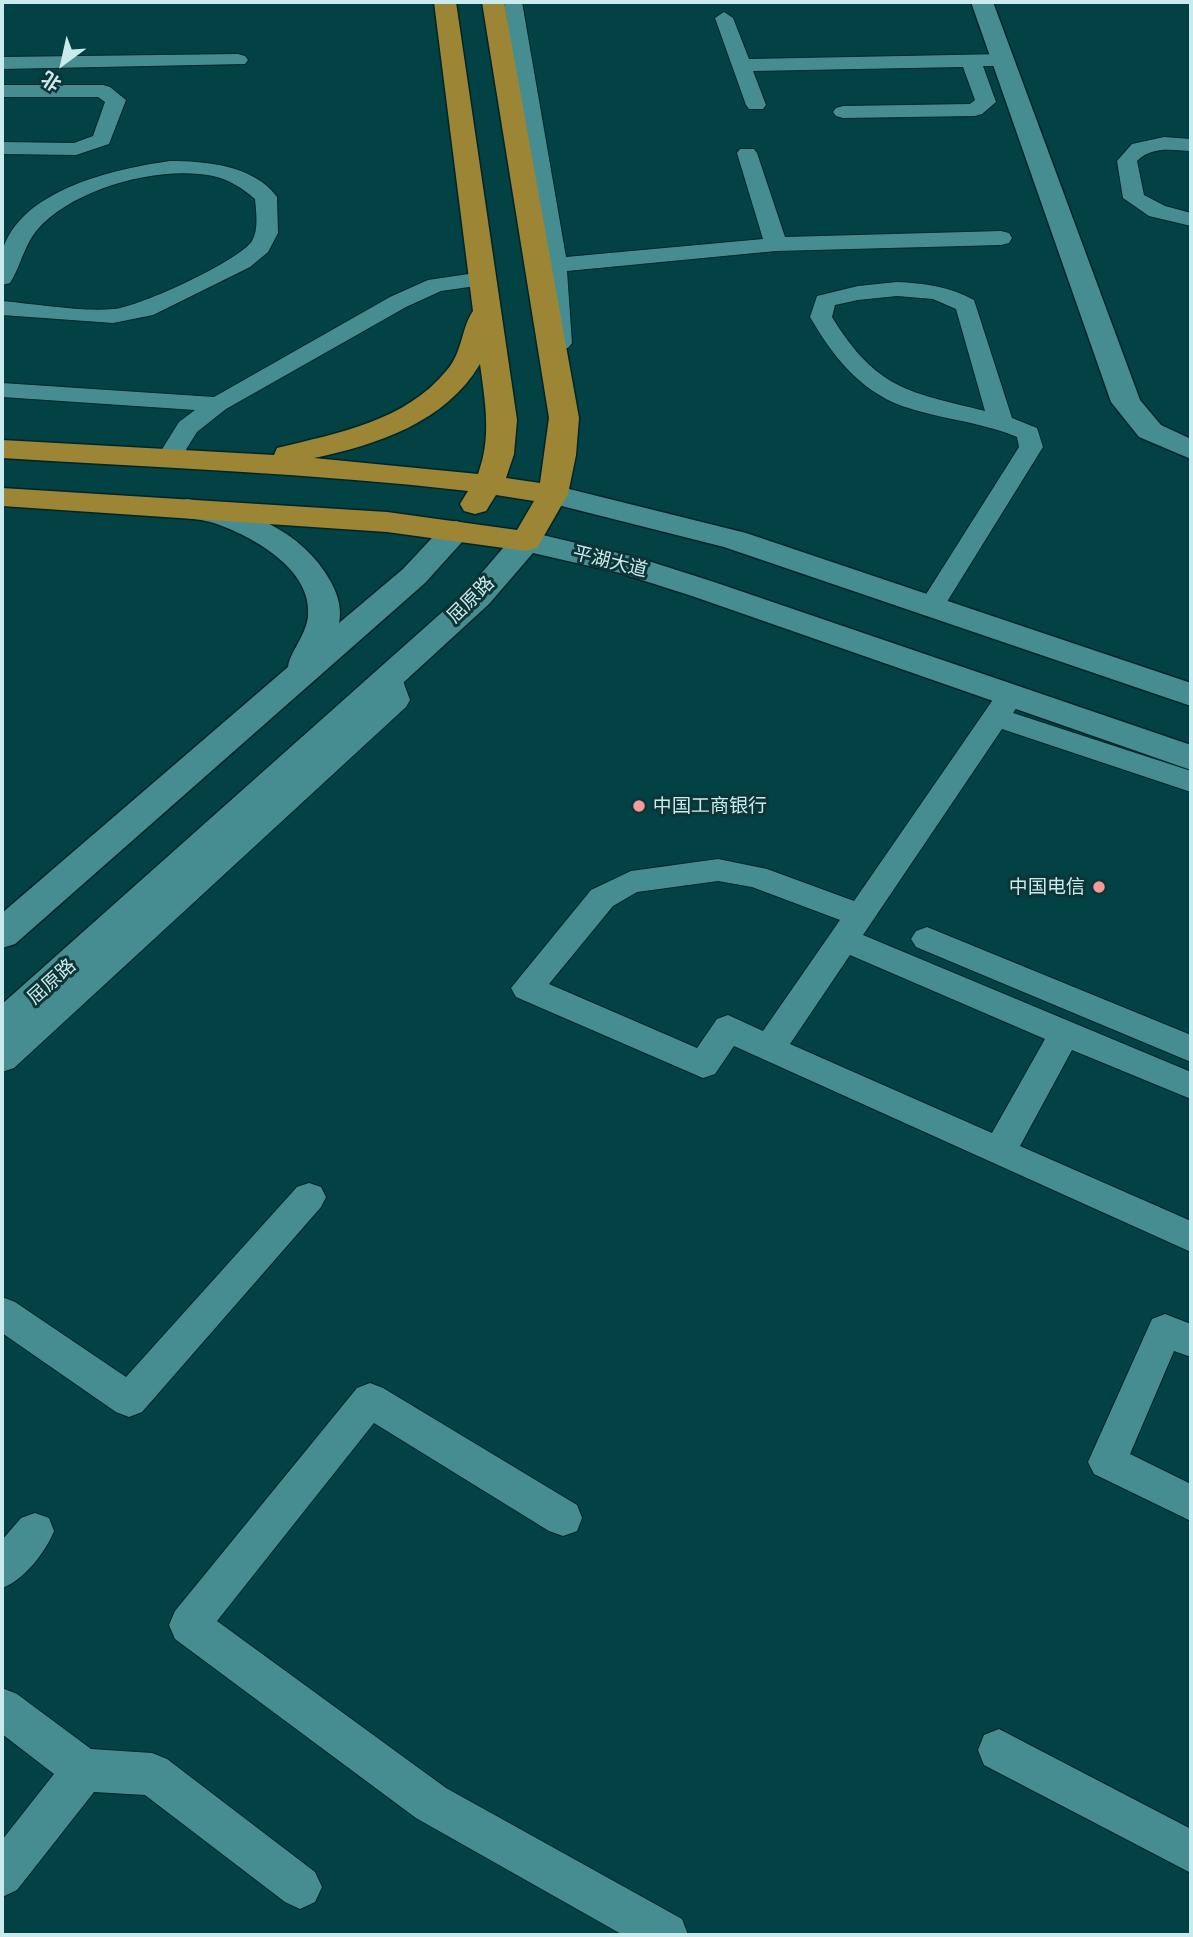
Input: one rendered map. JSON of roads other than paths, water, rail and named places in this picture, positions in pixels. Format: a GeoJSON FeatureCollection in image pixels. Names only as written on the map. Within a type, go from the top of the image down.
{"type":"FeatureCollection","features":[{"type":"Feature","properties":{"kind":"highway"},"geometry":{"type":"LineString","coordinates":[[445,2],[502,420],[502,452],[490,483],[456,531]]}},
{"type":"Feature","properties":{"kind":"highway","name":"屈原路"},"geometry":{"type":"LineString","coordinates":[[493,2],[564,418],[554,494],[526,541]]}},
{"type":"Feature","properties":{"kind":"highway"},"geometry":{"type":"LineString","coordinates":[[206,462],[261,458],[314,449],[367,435],[413,414],[447,388],[470,360],[482,330],[484,289]]}},
{"type":"Feature","properties":{"kind":"highway"},"geometry":{"type":"LineString","coordinates":[[2,449],[397,474],[490,483],[554,494]]}},
{"type":"Feature","properties":{"kind":"highway","name":"平湖大道"},"geometry":{"type":"LineString","coordinates":[[2,496],[387,522],[526,541]]}},
{"type":"Feature","properties":{"kind":"main road"},"geometry":{"type":"LineString","coordinates":[[982,2],[1126,402],[1150,431],[1191,450]]}},
{"type":"Feature","properties":{"kind":"main road"},"geometry":{"type":"LineString","coordinates":[[554,494],[735,540],[1191,695]]}},
{"type":"Feature","properties":{"kind":"main road"},"geometry":{"type":"LineString","coordinates":[[185,509],[223,516],[258,530],[288,547],[309,570],[324,597],[325,625],[312,655],[289,684]]}},
{"type":"Feature","properties":{"kind":"main road"},"geometry":{"type":"LineString","coordinates":[[2,934],[414,576],[456,531]]}},
{"type":"Feature","properties":{"kind":"main road","name":"屈原路"},"geometry":{"type":"LineString","coordinates":[[2,1027],[478,597],[526,541]]}},
{"type":"Feature","properties":{"kind":"main road","name":"平湖大道"},"geometry":{"type":"LineString","coordinates":[[526,541],[628,565],[704,589],[1003,706],[1191,758]]}},
{"type":"Feature","properties":{"kind":"lane"},"geometry":{"type":"LineString","coordinates":[[513,2],[556,265],[564,418]]}},
{"type":"Feature","properties":{"kind":"lane"},"geometry":{"type":"LineString","coordinates":[[724,18],[756,105]]}},
{"type":"Feature","properties":{"kind":"lane"},"geometry":{"type":"LineString","coordinates":[[2,63],[238,60]]}},
{"type":"Feature","properties":{"kind":"lane"},"geometry":{"type":"LineString","coordinates":[[742,65],[1003,60]]}},
{"type":"Feature","properties":{"kind":"lane"},"geometry":{"type":"LineString","coordinates":[[843,112],[975,110],[986,102],[971,61]]}},
{"type":"Feature","properties":{"kind":"lane"},"geometry":{"type":"LineString","coordinates":[[2,91],[103,91],[116,100],[102,139],[76,149],[2,148]]}},
{"type":"Feature","properties":{"kind":"lane"},"geometry":{"type":"LineString","coordinates":[[1191,145],[1153,144],[1134,150],[1127,161],[1134,198],[1157,211],[1191,220]]}},
{"type":"Feature","properties":{"kind":"lane"},"geometry":{"type":"LineString","coordinates":[[747,153],[776,244]]}},
{"type":"Feature","properties":{"kind":"lane"},"geometry":{"type":"LineString","coordinates":[[2,278],[29,225],[79,191],[137,172],[178,167],[212,169],[247,181],[266,197],[267,233],[260,247],[242,262],[145,310],[113,316],[2,308]]}},
{"type":"Feature","properties":{"kind":"lane"},"geometry":{"type":"LineString","coordinates":[[2,223],[29,225]]}},
{"type":"Feature","properties":{"kind":"lane"},"geometry":{"type":"LineString","coordinates":[[556,265],[776,244],[1001,238]]}},
{"type":"Feature","properties":{"kind":"lane"},"geometry":{"type":"LineString","coordinates":[[168,459],[188,427],[218,404],[398,302],[436,285],[484,289]]}},
{"type":"Feature","properties":{"kind":"lane"},"geometry":{"type":"LineString","coordinates":[[931,607],[1031,447],[1028,433],[1000,420],[927,406],[897,396],[873,382],[838,348],[821,317],[825,301],[849,292],[933,290],[953,296],[966,305],[1000,420]]}},
{"type":"Feature","properties":{"kind":"lane"},"geometry":{"type":"LineString","coordinates":[[2,390],[218,404]]}},
{"type":"Feature","properties":{"kind":"lane"},"geometry":{"type":"LineString","coordinates":[[2,1059],[396,700],[389,677]]}},
{"type":"Feature","properties":{"kind":"lane"},"geometry":{"type":"LineString","coordinates":[[769,1049],[1003,706],[1191,782]]}},
{"type":"Feature","properties":{"kind":"lane"},"geometry":{"type":"LineString","coordinates":[[1191,1086],[1065,1033],[852,928],[756,877],[718,870],[631,882],[602,898],[527,988],[703,1065],[728,1028],[769,1049],[1191,1237]]}},
{"type":"Feature","properties":{"kind":"lane"},"geometry":{"type":"LineString","coordinates":[[928,939],[1191,1049]]}},
{"type":"Feature","properties":{"kind":"lane"},"geometry":{"type":"LineString","coordinates":[[999,1152],[1065,1033]]}},
{"type":"Feature","properties":{"kind":"lane"},"geometry":{"type":"LineString","coordinates":[[2,1313],[129,1400],[309,1197]]}},
{"type":"Feature","properties":{"kind":"lane"},"geometry":{"type":"LineString","coordinates":[[1191,1342],[1166,1330],[1107,1462],[1191,1503]]}},
{"type":"Feature","properties":{"kind":"lane"},"geometry":{"type":"LineString","coordinates":[[562,1517],[370,1400],[189,1625],[431,1803],[666,1935]]}},
{"type":"Feature","properties":{"kind":"lane"},"geometry":{"type":"LineString","coordinates":[[2,1569],[35,1531]]}},
{"type":"Feature","properties":{"kind":"lane"},"geometry":{"type":"LineString","coordinates":[[2,1709],[84,1770],[152,1774],[300,1888]]}},
{"type":"Feature","properties":{"kind":"lane"},"geometry":{"type":"LineString","coordinates":[[999,1749],[1191,1852]]}},
{"type":"Feature","properties":{"kind":"lane"},"geometry":{"type":"LineString","coordinates":[[2,1875],[84,1770]]}},
{"type":"Feature","properties":{"kind":"place","name":"中国工商银行"},"geometry":{"type":"Point","coordinates":[639,806]}},
{"type":"Feature","properties":{"kind":"place","name":"中国电信"},"geometry":{"type":"Point","coordinates":[1099,887]}}]}
